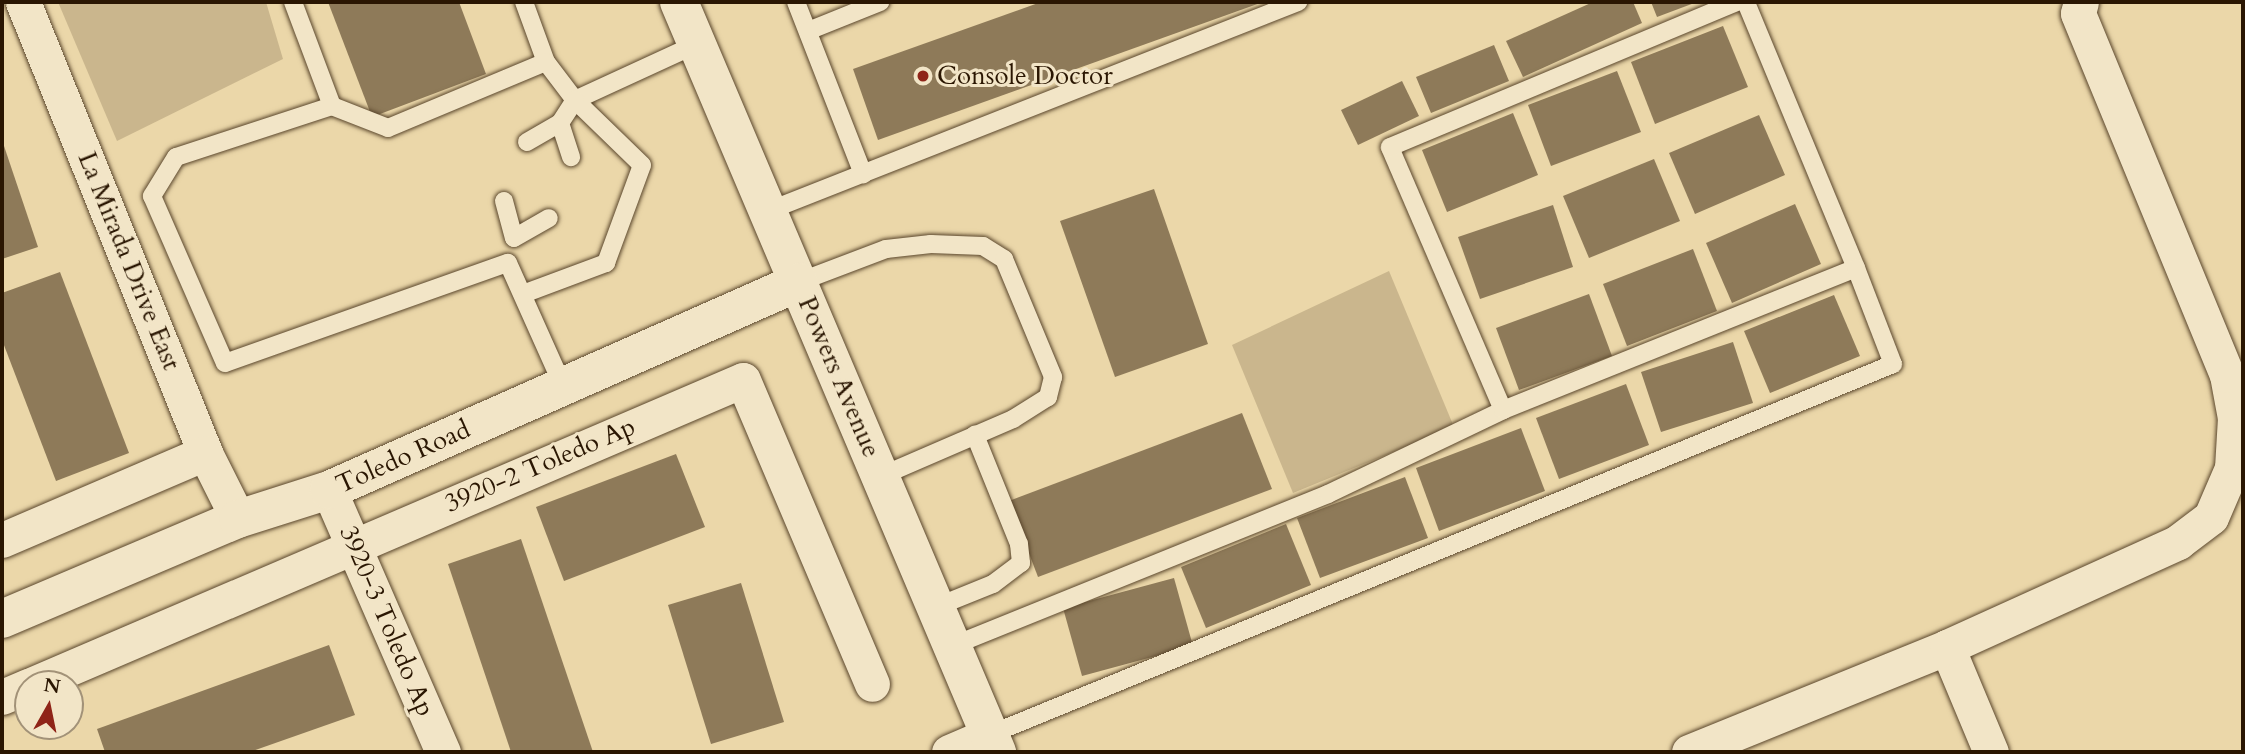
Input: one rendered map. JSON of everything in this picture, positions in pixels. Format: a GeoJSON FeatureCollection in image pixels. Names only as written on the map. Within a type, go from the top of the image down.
{"type":"FeatureCollection","features":[{"type":"Feature","properties":{"kind":"street","name":"Powers Avenue"},"geometry":{"type":"LineString","coordinates":[[680,2],[993,743]]}},
{"type":"Feature","properties":{"kind":"street"},"geometry":{"type":"LineString","coordinates":[[1689,752],[1947,648],[2179,542],[2211,517],[2232,468],[2235,418],[2227,375],[2078,13],[2081,2]]}},
{"type":"Feature","properties":{"kind":"street","name":"La Mirada Drive East"},"geometry":{"type":"LineString","coordinates":[[17,11],[205,453],[238,519]]}},
{"type":"Feature","properties":{"kind":"street","name":"Toledo Road"},"geometry":{"type":"LineString","coordinates":[[2,619],[238,519],[329,490],[799,282]]}},
{"type":"Feature","properties":{"kind":"street","name":"3920-2 Toledo Ap"},"geometry":{"type":"LineString","coordinates":[[66,670],[743,380],[872,684]]}},
{"type":"Feature","properties":{"kind":"street"},"geometry":{"type":"LineString","coordinates":[[2,540],[205,453]]}},
{"type":"Feature","properties":{"kind":"street","name":"3920-3 Toledo Ap"},"geometry":{"type":"LineString","coordinates":[[329,490],[356,545],[443,752]]}},
{"type":"Feature","properties":{"kind":"street"},"geometry":{"type":"LineString","coordinates":[[1947,648],[1991,752]]}},
{"type":"Feature","properties":{"kind":"street"},"geometry":{"type":"LineString","coordinates":[[949,752],[993,743]]}},
{"type":"Feature","properties":{"kind":"lane"},"geometry":{"type":"LineString","coordinates":[[293,2],[332,106]]}},
{"type":"Feature","properties":{"kind":"lane"},"geometry":{"type":"LineString","coordinates":[[523,294],[606,262],[642,165],[575,100],[546,62],[524,2]]}},
{"type":"Feature","properties":{"kind":"lane"},"geometry":{"type":"LineString","coordinates":[[796,2],[863,174]]}},
{"type":"Feature","properties":{"kind":"lane"},"geometry":{"type":"LineString","coordinates":[[808,31],[880,2]]}},
{"type":"Feature","properties":{"kind":"lane"},"geometry":{"type":"LineString","coordinates":[[768,211],[1298,2]]}},
{"type":"Feature","properties":{"kind":"lane"},"geometry":{"type":"LineString","coordinates":[[1503,410],[1390,147],[1737,2]]}},
{"type":"Feature","properties":{"kind":"lane"},"geometry":{"type":"LineString","coordinates":[[993,743],[1893,364],[1746,2]]}},
{"type":"Feature","properties":{"kind":"lane"},"geometry":{"type":"LineString","coordinates":[[527,142],[560,123],[575,100],[697,44]]}},
{"type":"Feature","properties":{"kind":"lane"},"geometry":{"type":"LineString","coordinates":[[508,262],[225,363],[152,196],[176,157],[332,106],[388,128],[546,62]]}},
{"type":"Feature","properties":{"kind":"lane"},"geometry":{"type":"LineString","coordinates":[[560,123],[572,158]]}},
{"type":"Feature","properties":{"kind":"lane"},"geometry":{"type":"LineString","coordinates":[[505,201],[514,239],[508,262],[563,386]]}},
{"type":"Feature","properties":{"kind":"lane"},"geometry":{"type":"LineString","coordinates":[[514,239],[549,218]]}},
{"type":"Feature","properties":{"kind":"lane"},"geometry":{"type":"LineString","coordinates":[[799,282],[886,249],[931,244],[983,246],[1004,259],[1054,386],[1048,397],[1013,419],[881,476]]}},
{"type":"Feature","properties":{"kind":"lane"},"geometry":{"type":"LineString","coordinates":[[952,646],[1328,494],[1503,410],[1856,268]]}},
{"type":"Feature","properties":{"kind":"lane"},"geometry":{"type":"LineString","coordinates":[[936,607],[1015,572],[1021,563],[1019,544],[975,435]]}},
{"type":"Feature","properties":{"kind":"shaded area"},"geometry":{"type":"Polygon","coordinates":[[[58,2],[266,2],[283,59],[117,141],[58,2]]]}},
{"type":"Feature","properties":{"kind":"shaded area"},"geometry":{"type":"Polygon","coordinates":[[[1389,271],[1454,427],[1293,493],[1232,345],[1389,271]]]}},
{"type":"Feature","properties":{"kind":"building"},"geometry":{"type":"Polygon","coordinates":[[[328,2],[459,2],[486,74],[372,117],[328,2]]]}},
{"type":"Feature","properties":{"kind":"building"},"geometry":{"type":"Polygon","coordinates":[[[1041,2],[1263,2],[878,140],[853,69],[1041,2]]]}},
{"type":"Feature","properties":{"kind":"building"},"geometry":{"type":"Polygon","coordinates":[[[1593,2],[1633,2],[1642,23],[1523,77],[1506,41],[1593,2]]]}},
{"type":"Feature","properties":{"kind":"building"},"geometry":{"type":"Polygon","coordinates":[[[1651,2],[1697,2],[1657,17],[1651,2]]]}},
{"type":"Feature","properties":{"kind":"building"},"geometry":{"type":"Polygon","coordinates":[[[1723,26],[1748,87],[1655,124],[1631,62],[1723,26]]]}},
{"type":"Feature","properties":{"kind":"building"},"geometry":{"type":"Polygon","coordinates":[[[1494,45],[1509,81],[1431,113],[1416,77],[1494,45]]]}},
{"type":"Feature","properties":{"kind":"building"},"geometry":{"type":"Polygon","coordinates":[[[1617,71],[1641,132],[1551,166],[1528,105],[1617,71]]]}},
{"type":"Feature","properties":{"kind":"building"},"geometry":{"type":"Polygon","coordinates":[[[1402,81],[1419,116],[1358,145],[1341,110],[1402,81]]]}},
{"type":"Feature","properties":{"kind":"building"},"geometry":{"type":"Polygon","coordinates":[[[1513,113],[1538,175],[1447,212],[1422,150],[1513,113]]]}},
{"type":"Feature","properties":{"kind":"building"},"geometry":{"type":"Polygon","coordinates":[[[1759,115],[1785,175],[1695,214],[1669,153],[1759,115]]]}},
{"type":"Feature","properties":{"kind":"building"},"geometry":{"type":"Polygon","coordinates":[[[2,140],[38,247],[2,259],[2,140]]]}},
{"type":"Feature","properties":{"kind":"building"},"geometry":{"type":"Polygon","coordinates":[[[1654,159],[1680,221],[1589,258],[1563,196],[1654,159]]]}},
{"type":"Feature","properties":{"kind":"building"},"geometry":{"type":"Polygon","coordinates":[[[1154,189],[1208,344],[1115,377],[1060,221],[1154,189]]]}},
{"type":"Feature","properties":{"kind":"building"},"geometry":{"type":"Polygon","coordinates":[[[1795,204],[1821,264],[1732,303],[1706,243],[1795,204]]]}},
{"type":"Feature","properties":{"kind":"building"},"geometry":{"type":"Polygon","coordinates":[[[1553,205],[1573,267],[1480,299],[1458,237],[1553,205]]]}},
{"type":"Feature","properties":{"kind":"building"},"geometry":{"type":"Polygon","coordinates":[[[1693,249],[1717,311],[1627,346],[1603,284],[1693,249]]]}},
{"type":"Feature","properties":{"kind":"building"},"geometry":{"type":"Polygon","coordinates":[[[60,272],[129,453],[56,481],[2,340],[2,293],[60,272]]]}},
{"type":"Feature","properties":{"kind":"building"},"geometry":{"type":"Polygon","coordinates":[[[1589,294],[1612,356],[1519,390],[1496,328],[1589,294]]]}},
{"type":"Feature","properties":{"kind":"building"},"geometry":{"type":"Polygon","coordinates":[[[1834,295],[1860,356],[1770,393],[1744,331],[1834,295]]]}},
{"type":"Feature","properties":{"kind":"building"},"geometry":{"type":"Polygon","coordinates":[[[1733,342],[1753,403],[1661,432],[1641,372],[1733,342]]]}},
{"type":"Feature","properties":{"kind":"building"},"geometry":{"type":"Polygon","coordinates":[[[1626,384],[1649,445],[1559,479],[1536,418],[1626,384]]]}},
{"type":"Feature","properties":{"kind":"building"},"geometry":{"type":"Polygon","coordinates":[[[1242,413],[1272,489],[1038,577],[1009,501],[1242,413]]]}},
{"type":"Feature","properties":{"kind":"building"},"geometry":{"type":"Polygon","coordinates":[[[1521,428],[1545,491],[1439,531],[1416,468],[1521,428]]]}},
{"type":"Feature","properties":{"kind":"building"},"geometry":{"type":"Polygon","coordinates":[[[676,454],[705,527],[564,581],[536,507],[676,454]]]}},
{"type":"Feature","properties":{"kind":"building"},"geometry":{"type":"Polygon","coordinates":[[[1405,477],[1428,538],[1320,578],[1297,518],[1405,477]]]}},
{"type":"Feature","properties":{"kind":"building"},"geometry":{"type":"Polygon","coordinates":[[[1286,524],[1311,585],[1206,628],[1181,567],[1286,524]]]}},
{"type":"Feature","properties":{"kind":"building"},"geometry":{"type":"Polygon","coordinates":[[[521,539],[593,752],[511,752],[448,564],[521,539]]]}},
{"type":"Feature","properties":{"kind":"building"},"geometry":{"type":"Polygon","coordinates":[[[1174,578],[1193,646],[1082,676],[1063,608],[1174,578]]]}},
{"type":"Feature","properties":{"kind":"building"},"geometry":{"type":"Polygon","coordinates":[[[741,583],[784,722],[711,744],[668,605],[741,583]]]}},
{"type":"Feature","properties":{"kind":"building"},"geometry":{"type":"Polygon","coordinates":[[[329,645],[355,715],[250,752],[105,752],[97,729],[329,645]]]}},
{"type":"Feature","properties":{"kind":"place","name":"Console Doctor"},"geometry":{"type":"Point","coordinates":[923,76]}}]}
